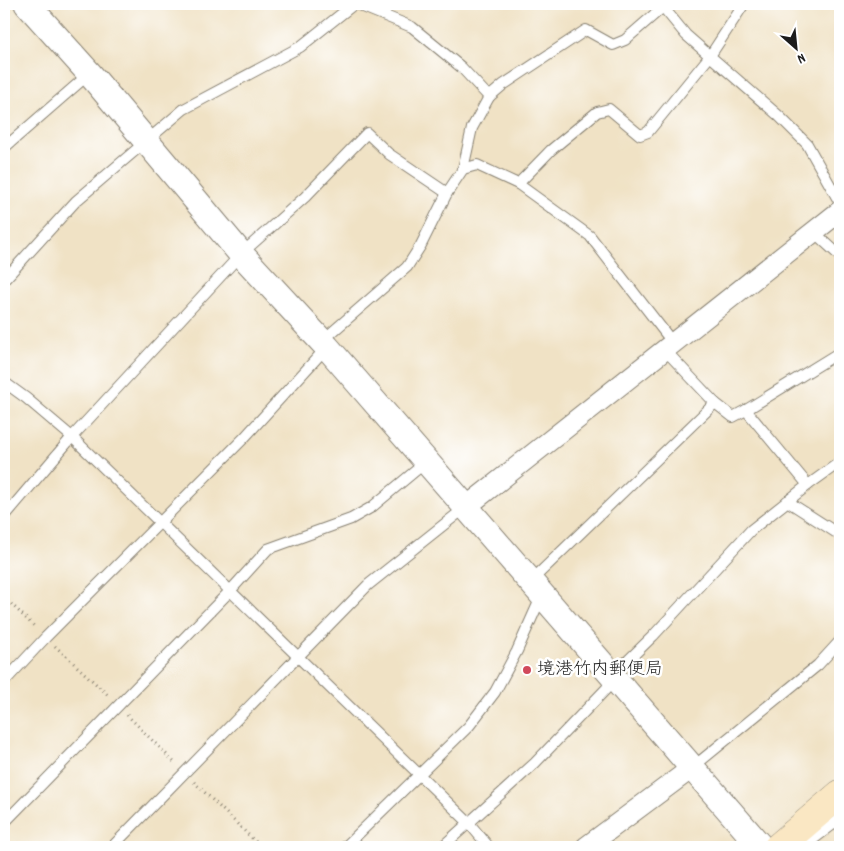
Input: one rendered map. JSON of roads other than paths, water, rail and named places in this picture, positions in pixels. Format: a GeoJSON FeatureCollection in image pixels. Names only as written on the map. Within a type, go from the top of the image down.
{"type":"FeatureCollection","features":[{"type":"Feature","properties":{"kind":"main road"},"geometry":{"type":"LineString","coordinates":[[778,847],[840,794]]}},
{"type":"Feature","properties":{"kind":"street"},"geometry":{"type":"LineString","coordinates":[[27,4],[89,73],[241,254],[324,345],[761,847]]}},
{"type":"Feature","properties":{"kind":"street"},"geometry":{"type":"LineString","coordinates":[[466,507],[840,211]]}},
{"type":"Feature","properties":{"kind":"street"},"geometry":{"type":"LineString","coordinates":[[586,847],[692,768]]}},
{"type":"Feature","properties":{"kind":"lane"},"geometry":{"type":"LineString","coordinates":[[4,280],[76,202],[184,109],[300,47],[355,4],[412,27],[461,67],[489,97]]}},
{"type":"Feature","properties":{"kind":"lane"},"geometry":{"type":"LineString","coordinates":[[518,184],[551,150],[597,112],[608,109],[640,135],[648,132],[710,56],[744,4]]}},
{"type":"Feature","properties":{"kind":"lane"},"geometry":{"type":"LineString","coordinates":[[4,682],[46,637],[244,438],[324,345],[407,267],[463,169],[472,128],[489,97],[503,85],[586,30],[612,45],[625,40],[662,5],[686,35],[779,116],[807,144],[840,203]]}},
{"type":"Feature","properties":{"kind":"lane"},"geometry":{"type":"LineString","coordinates":[[4,148],[89,73]]}},
{"type":"Feature","properties":{"kind":"lane"},"geometry":{"type":"LineString","coordinates":[[4,517],[72,437],[241,254],[305,197],[367,133],[389,154],[447,194]]}},
{"type":"Feature","properties":{"kind":"lane"},"geometry":{"type":"LineString","coordinates":[[463,169],[477,165],[518,184],[590,236],[669,347],[715,402],[733,417],[840,352]]}},
{"type":"Feature","properties":{"kind":"lane"},"geometry":{"type":"LineString","coordinates":[[814,232],[840,256]]}},
{"type":"Feature","properties":{"kind":"lane"},"geometry":{"type":"LineString","coordinates":[[4,382],[72,437],[298,656],[418,776],[468,822],[489,847]]}},
{"type":"Feature","properties":{"kind":"lane"},"geometry":{"type":"LineString","coordinates":[[345,847],[469,726],[496,692],[517,651],[537,588],[715,402]]}},
{"type":"Feature","properties":{"kind":"lane"},"geometry":{"type":"LineString","coordinates":[[746,410],[808,484]]}},
{"type":"Feature","properties":{"kind":"lane"},"geometry":{"type":"LineString","coordinates":[[4,823],[230,591],[268,549],[351,519],[372,507],[426,462]]}},
{"type":"Feature","properties":{"kind":"lane"},"geometry":{"type":"LineString","coordinates":[[442,847],[535,763],[608,688],[612,676],[653,636],[751,530],[808,484],[840,462]]}},
{"type":"Feature","properties":{"kind":"lane"},"geometry":{"type":"LineString","coordinates":[[787,501],[840,535]]}},
{"type":"Feature","properties":{"kind":"lane"},"geometry":{"type":"LineString","coordinates":[[112,847],[368,585],[466,507]]}},
{"type":"Feature","properties":{"kind":"lane"},"geometry":{"type":"LineString","coordinates":[[692,768],[818,665],[840,641]]}},
{"type":"Feature","properties":{"kind":"lane"},"geometry":{"type":"LineString","coordinates":[[804,847],[840,819]]}},
{"type":"Feature","properties":{"kind":"place","name":"境港竹内郵便局"},"geometry":{"type":"Point","coordinates":[527,670]}}]}
